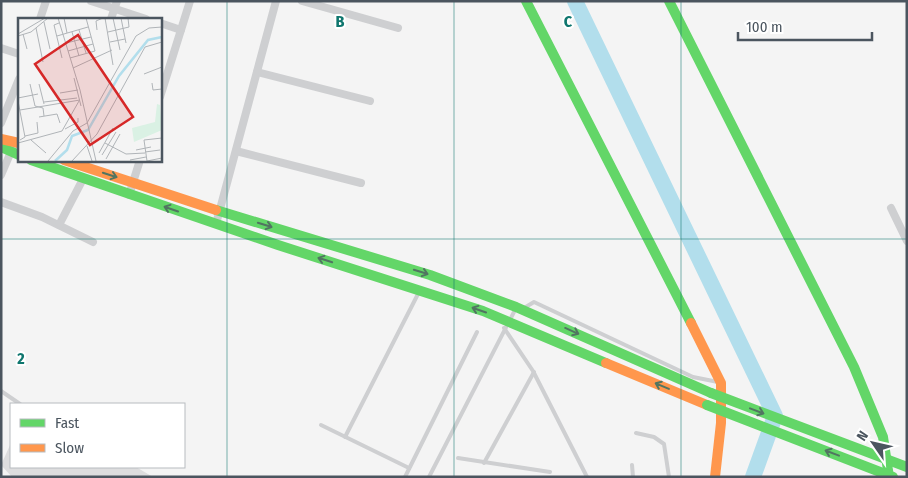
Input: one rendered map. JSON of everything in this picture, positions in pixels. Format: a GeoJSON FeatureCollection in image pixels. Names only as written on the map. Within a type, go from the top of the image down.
{"type":"FeatureCollection","features":[{"type":"Feature","properties":{"kind":"street"},"geometry":{"type":"LineString","coordinates":[[40,18],[46,1]]}},
{"type":"Feature","properties":{"kind":"street"},"geometry":{"type":"LineString","coordinates":[[91,1],[116,5],[144,18]]}},
{"type":"Feature","properties":{"kind":"street"},"geometry":{"type":"LineString","coordinates":[[161,94],[190,1]]}},
{"type":"Feature","properties":{"kind":"street"},"geometry":{"type":"LineString","coordinates":[[216,224],[276,1]]}},
{"type":"Feature","properties":{"kind":"street"},"geometry":{"type":"LineString","coordinates":[[302,1],[398,28]]}},
{"type":"Feature","properties":{"kind":"street"},"geometry":{"type":"LineString","coordinates":[[526,1],[721,383],[721,423],[715,477]]}},
{"type":"Feature","properties":{"kind":"street"},"geometry":{"type":"LineString","coordinates":[[670,1],[854,367],[882,437],[888,477]]}},
{"type":"Feature","properties":{"kind":"street"},"geometry":{"type":"LineString","coordinates":[[111,18],[116,5]]}},
{"type":"Feature","properties":{"kind":"street"},"geometry":{"type":"LineString","coordinates":[[161,23],[181,30]]}},
{"type":"Feature","properties":{"kind":"street"},"geometry":{"type":"LineString","coordinates":[[1,48],[18,54]]}},
{"type":"Feature","properties":{"kind":"street"},"geometry":{"type":"LineString","coordinates":[[257,72],[370,101]]}},
{"type":"Feature","properties":{"kind":"street"},"geometry":{"type":"LineString","coordinates":[[1,123],[18,81]]}},
{"type":"Feature","properties":{"kind":"street"},"geometry":{"type":"LineString","coordinates":[[1,139],[16,148]]}},
{"type":"Feature","properties":{"kind":"street"},"geometry":{"type":"LineString","coordinates":[[1,147],[16,148]]}},
{"type":"Feature","properties":{"kind":"street"},"geometry":{"type":"LineString","coordinates":[[1,175],[16,148]]}},
{"type":"Feature","properties":{"kind":"street"},"geometry":{"type":"LineString","coordinates":[[236,151],[361,183]]}},
{"type":"Feature","properties":{"kind":"street"},"geometry":{"type":"LineString","coordinates":[[34,161],[129,195],[420,291],[706,405],[894,477]]}},
{"type":"Feature","properties":{"kind":"street"},"geometry":{"type":"LineString","coordinates":[[68,161],[220,212],[430,275],[520,308],[711,393],[907,467]]}},
{"type":"Feature","properties":{"kind":"street"},"geometry":{"type":"LineString","coordinates":[[129,195],[140,161]]}},
{"type":"Feature","properties":{"kind":"street"},"geometry":{"type":"LineString","coordinates":[[59,225],[83,179]]}},
{"type":"Feature","properties":{"kind":"street"},"geometry":{"type":"LineString","coordinates":[[1,202],[59,225],[93,242]]}},
{"type":"Feature","properties":{"kind":"street"},"geometry":{"type":"LineString","coordinates":[[891,208],[907,241]]}},
{"type":"Feature","properties":{"kind":"lane"},"geometry":{"type":"LineString","coordinates":[[345,437],[420,291]]}},
{"type":"Feature","properties":{"kind":"lane"},"geometry":{"type":"LineString","coordinates":[[429,477],[506,325],[520,308],[534,302],[694,377],[721,383]]}},
{"type":"Feature","properties":{"kind":"lane"},"geometry":{"type":"LineString","coordinates":[[506,325],[534,372],[587,477]]}},
{"type":"Feature","properties":{"kind":"lane"},"geometry":{"type":"LineString","coordinates":[[404,477],[477,332]]}},
{"type":"Feature","properties":{"kind":"lane"},"geometry":{"type":"LineString","coordinates":[[484,463],[534,372]]}},
{"type":"Feature","properties":{"kind":"lane"},"geometry":{"type":"LineString","coordinates":[[1,391],[19,403]]}},
{"type":"Feature","properties":{"kind":"lane"},"geometry":{"type":"LineString","coordinates":[[321,425],[409,468]]}},
{"type":"Feature","properties":{"kind":"lane"},"geometry":{"type":"LineString","coordinates":[[636,432],[654,437],[664,444],[669,477]]}},
{"type":"Feature","properties":{"kind":"lane"},"geometry":{"type":"LineString","coordinates":[[458,458],[550,472]]}},
{"type":"Feature","properties":{"kind":"lane"},"geometry":{"type":"LineString","coordinates":[[632,465],[633,477]]}},
{"type":"Feature","properties":{"kind":"building"},"geometry":{"type":"Polygon","coordinates":[[[10,445],[10,468],[138,468],[153,477],[12,477],[1,465],[10,445]]]}},
{"type":"Feature","properties":{"kind":"waterway"},"geometry":{"type":"LineString","coordinates":[[575,1],[775,416],[753,477]]}},
{"type":"Feature","properties":{"kind":"traffic: fast"},"geometry":{"type":"LineString","coordinates":[[526,1],[691,323]]}},
{"type":"Feature","properties":{"kind":"traffic: fast"},"geometry":{"type":"LineString","coordinates":[[669,1],[854,367],[883,437],[889,477]]}},
{"type":"Feature","properties":{"kind":"traffic: fast"},"geometry":{"type":"LineString","coordinates":[[1,147],[18,155]]}},
{"type":"Feature","properties":{"kind":"traffic: fast"},"geometry":{"type":"LineString","coordinates":[[34,161],[278,245],[483,311],[606,363]]}},
{"type":"Feature","properties":{"kind":"traffic: fast"},"geometry":{"type":"LineString","coordinates":[[216,210],[430,275],[516,307],[711,393]]}},
{"type":"Feature","properties":{"kind":"traffic: fast"},"geometry":{"type":"LineString","coordinates":[[711,393],[907,467]]}},
{"type":"Feature","properties":{"kind":"traffic: fast"},"geometry":{"type":"LineString","coordinates":[[707,405],[893,477]]}},
{"type":"Feature","properties":{"kind":"traffic: slow"},"geometry":{"type":"LineString","coordinates":[[1,139],[18,143]]}},
{"type":"Feature","properties":{"kind":"traffic: slow"},"geometry":{"type":"LineString","coordinates":[[67,161],[216,210]]}},
{"type":"Feature","properties":{"kind":"traffic: slow"},"geometry":{"type":"LineString","coordinates":[[691,323],[721,383],[721,423],[715,477]]}},
{"type":"Feature","properties":{"kind":"traffic: slow"},"geometry":{"type":"LineString","coordinates":[[606,363],[707,405]]}}]}
